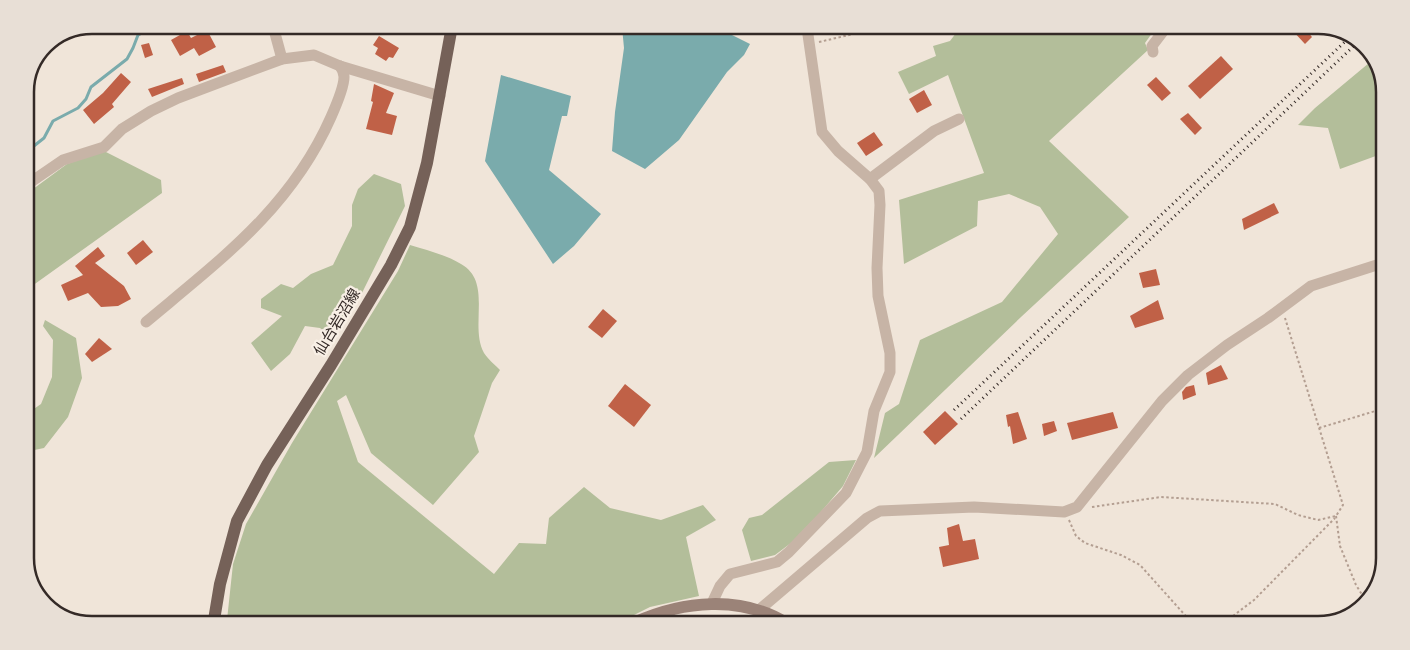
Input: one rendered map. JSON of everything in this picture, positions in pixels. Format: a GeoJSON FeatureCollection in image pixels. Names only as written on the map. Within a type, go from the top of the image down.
{"type":"FeatureCollection","features":[{"type":"Feature","properties":{"kind":"main road","name":"仙台岩沼線"},"geometry":{"type":"LineString","coordinates":[[215,616],[231,538],[245,505],[267,465],[331,365],[386,273],[410,227],[427,163],[451,34]]}},
{"type":"Feature","properties":{"kind":"street"},"geometry":{"type":"LineString","coordinates":[[275,34],[282,59]]}},
{"type":"Feature","properties":{"kind":"street"},"geometry":{"type":"LineString","coordinates":[[712,603],[720,586],[730,574],[777,562],[846,493],[867,452],[874,411],[890,372],[890,353],[878,296],[879,191],[870,179],[838,151],[822,132],[808,34]]}},
{"type":"Feature","properties":{"kind":"street"},"geometry":{"type":"LineString","coordinates":[[1153,52],[1152,46],[1162,34]]}},
{"type":"Feature","properties":{"kind":"street"},"geometry":{"type":"LineString","coordinates":[[34,180],[63,160],[104,147],[122,129],[151,111],[178,98],[282,59],[314,56],[340,66],[440,96]]}},
{"type":"Feature","properties":{"kind":"street"},"geometry":{"type":"LineString","coordinates":[[146,322],[231,251],[262,221],[296,180],[321,140],[334,110],[344,76],[340,66]]}},
{"type":"Feature","properties":{"kind":"street"},"geometry":{"type":"LineString","coordinates":[[870,179],[934,130],[959,119]]}},
{"type":"Feature","properties":{"kind":"street"},"geometry":{"type":"LineString","coordinates":[[759,610],[867,518],[880,511],[974,507],[1064,512],[1077,507],[1162,401],[1188,375],[1311,286],[1376,265]]}},
{"type":"Feature","properties":{"kind":"street"},"geometry":{"type":"LineString","coordinates":[[654,616],[677,608],[712,603],[738,605],[759,610],[771,616]]}},
{"type":"Feature","properties":{"kind":"path"},"geometry":{"type":"LineString","coordinates":[[810,44],[853,34]]}},
{"type":"Feature","properties":{"kind":"path"},"geometry":{"type":"LineString","coordinates":[[1234,616],[1254,600],[1336,516],[1343,506],[1286,320],[1280,309]]}},
{"type":"Feature","properties":{"kind":"path"},"geometry":{"type":"LineString","coordinates":[[1318,428],[1376,411]]}},
{"type":"Feature","properties":{"kind":"path"},"geometry":{"type":"LineString","coordinates":[[1077,507],[1161,496],[1275,504],[1298,515],[1318,520],[1336,516]]}},
{"type":"Feature","properties":{"kind":"path"},"geometry":{"type":"LineString","coordinates":[[1064,512],[1076,536],[1085,543],[1120,555],[1140,565],[1186,616]]}},
{"type":"Feature","properties":{"kind":"path"},"geometry":{"type":"LineString","coordinates":[[1336,516],[1340,546],[1356,585],[1362,595]]}},
{"type":"Feature","properties":{"kind":"green space"},"geometry":{"type":"Polygon","coordinates":[[[955,34],[1151,34],[1145,43],[1148,50],[1049,141],[1129,217],[1021,317],[874,458],[885,413],[899,404],[920,340],[1002,302],[1058,234],[1040,207],[1009,194],[978,201],[977,226],[904,264],[899,200],[984,173],[948,75],[909,94],[898,72],[936,56],[933,46],[950,41],[955,34]]]}},
{"type":"Feature","properties":{"kind":"green space"},"geometry":{"type":"Polygon","coordinates":[[[1368,64],[1373,73],[1376,88],[1376,156],[1340,169],[1328,128],[1298,125],[1315,108],[1368,64]]]}},
{"type":"Feature","properties":{"kind":"green space"},"geometry":{"type":"Polygon","coordinates":[[[104,151],[161,180],[162,193],[34,285],[34,188],[67,164],[104,151]]]}},
{"type":"Feature","properties":{"kind":"green space"},"geometry":{"type":"Polygon","coordinates":[[[374,174],[401,184],[405,206],[360,297],[333,338],[320,328],[305,326],[290,354],[271,371],[251,343],[282,316],[261,308],[261,299],[281,284],[293,288],[311,274],[333,265],[352,226],[352,205],[358,189],[374,174]]]}},
{"type":"Feature","properties":{"kind":"green space"},"geometry":{"type":"Polygon","coordinates":[[[410,245],[449,258],[471,272],[476,282],[478,293],[480,342],[484,353],[500,370],[492,383],[474,436],[479,452],[433,505],[371,453],[346,395],[337,401],[358,462],[494,574],[519,543],[546,544],[549,518],[584,487],[610,508],[661,520],[703,505],[716,520],[686,537],[699,596],[650,607],[632,616],[227,616],[233,564],[246,524],[292,443],[398,271],[410,245]]]}},
{"type":"Feature","properties":{"kind":"green space"},"geometry":{"type":"Polygon","coordinates":[[[45,320],[76,338],[82,378],[68,417],[44,448],[34,450],[34,409],[41,404],[52,377],[53,340],[43,326],[45,320]]]}},
{"type":"Feature","properties":{"kind":"green space"},"geometry":{"type":"Polygon","coordinates":[[[856,460],[843,486],[791,543],[775,555],[751,561],[742,530],[749,518],[762,515],[829,462],[856,460]]]}},
{"type":"Feature","properties":{"kind":"water"},"geometry":{"type":"Polygon","coordinates":[[[623,34],[730,34],[750,44],[744,55],[727,72],[679,140],[645,169],[612,151],[615,112],[624,48],[623,34]]]}},
{"type":"Feature","properties":{"kind":"water"},"geometry":{"type":"Polygon","coordinates":[[[501,75],[571,96],[567,116],[562,116],[549,170],[601,214],[574,246],[553,264],[485,161],[501,75]]]}},
{"type":"Feature","properties":{"kind":"building"},"geometry":{"type":"Polygon","coordinates":[[[182,34],[189,34],[191,38],[199,34],[209,34],[216,47],[199,56],[194,48],[180,56],[171,40],[182,34]]]}},
{"type":"Feature","properties":{"kind":"building"},"geometry":{"type":"Polygon","coordinates":[[[1296,34],[1309,34],[1312,37],[1305,44],[1296,34]]]}},
{"type":"Feature","properties":{"kind":"building"},"geometry":{"type":"Polygon","coordinates":[[[379,36],[399,48],[393,58],[389,57],[386,61],[375,54],[378,48],[373,45],[379,36]]]}},
{"type":"Feature","properties":{"kind":"building"},"geometry":{"type":"Polygon","coordinates":[[[149,43],[153,55],[145,58],[141,45],[149,43]]]}},
{"type":"Feature","properties":{"kind":"building"},"geometry":{"type":"Polygon","coordinates":[[[1221,56],[1233,69],[1200,99],[1188,86],[1221,56]]]}},
{"type":"Feature","properties":{"kind":"building"},"geometry":{"type":"Polygon","coordinates":[[[223,65],[226,72],[199,82],[196,74],[223,65]]]}},
{"type":"Feature","properties":{"kind":"building"},"geometry":{"type":"Polygon","coordinates":[[[121,73],[131,82],[112,104],[114,107],[94,124],[83,110],[103,93],[121,73]]]}},
{"type":"Feature","properties":{"kind":"building"},"geometry":{"type":"Polygon","coordinates":[[[1156,77],[1171,93],[1162,101],[1147,85],[1156,77]]]}},
{"type":"Feature","properties":{"kind":"building"},"geometry":{"type":"Polygon","coordinates":[[[182,78],[184,84],[152,97],[148,89],[182,78]]]}},
{"type":"Feature","properties":{"kind":"building"},"geometry":{"type":"Polygon","coordinates":[[[374,84],[394,93],[386,113],[397,116],[392,135],[366,129],[373,102],[371,101],[374,84]]]}},
{"type":"Feature","properties":{"kind":"building"},"geometry":{"type":"Polygon","coordinates":[[[924,90],[932,105],[917,113],[909,99],[924,90]]]}},
{"type":"Feature","properties":{"kind":"building"},"geometry":{"type":"Polygon","coordinates":[[[1188,113],[1202,128],[1195,135],[1180,119],[1188,113]]]}},
{"type":"Feature","properties":{"kind":"building"},"geometry":{"type":"Polygon","coordinates":[[[874,132],[883,145],[866,156],[857,143],[874,132]]]}},
{"type":"Feature","properties":{"kind":"building"},"geometry":{"type":"Polygon","coordinates":[[[1274,203],[1279,213],[1244,230],[1242,219],[1274,203]]]}},
{"type":"Feature","properties":{"kind":"building"},"geometry":{"type":"Polygon","coordinates":[[[143,240],[153,252],[136,265],[127,253],[143,240]]]}},
{"type":"Feature","properties":{"kind":"building"},"geometry":{"type":"Polygon","coordinates":[[[98,247],[105,256],[95,263],[124,286],[131,299],[118,306],[101,307],[88,293],[68,301],[61,285],[83,275],[75,266],[98,247]]]}},
{"type":"Feature","properties":{"kind":"building"},"geometry":{"type":"Polygon","coordinates":[[[1156,269],[1160,285],[1143,288],[1139,273],[1156,269]]]}},
{"type":"Feature","properties":{"kind":"building"},"geometry":{"type":"Polygon","coordinates":[[[1158,300],[1164,319],[1135,328],[1130,316],[1158,300]]]}},
{"type":"Feature","properties":{"kind":"building"},"geometry":{"type":"Polygon","coordinates":[[[603,309],[617,321],[602,338],[588,327],[603,309]]]}},
{"type":"Feature","properties":{"kind":"building"},"geometry":{"type":"Polygon","coordinates":[[[99,338],[112,349],[92,362],[85,354],[99,338]]]}},
{"type":"Feature","properties":{"kind":"building"},"geometry":{"type":"Polygon","coordinates":[[[1221,365],[1228,379],[1208,385],[1206,373],[1221,365]]]}},
{"type":"Feature","properties":{"kind":"building"},"geometry":{"type":"Polygon","coordinates":[[[625,384],[651,405],[634,427],[608,406],[625,384]]]}},
{"type":"Feature","properties":{"kind":"building"},"geometry":{"type":"Polygon","coordinates":[[[1194,385],[1196,395],[1183,400],[1182,392],[1186,387],[1194,385]]]}},
{"type":"Feature","properties":{"kind":"building"},"geometry":{"type":"Polygon","coordinates":[[[945,411],[958,424],[935,445],[923,432],[945,411]]]}},
{"type":"Feature","properties":{"kind":"building"},"geometry":{"type":"Polygon","coordinates":[[[1018,412],[1027,439],[1013,444],[1006,415],[1018,412]]]}},
{"type":"Feature","properties":{"kind":"building"},"geometry":{"type":"Polygon","coordinates":[[[1113,412],[1118,428],[1072,440],[1067,423],[1113,412]]]}},
{"type":"Feature","properties":{"kind":"building"},"geometry":{"type":"Polygon","coordinates":[[[1054,421],[1057,431],[1044,436],[1042,424],[1054,421]]]}},
{"type":"Feature","properties":{"kind":"building"},"geometry":{"type":"Polygon","coordinates":[[[959,524],[963,541],[975,539],[979,559],[943,567],[939,547],[949,545],[947,528],[959,524]]]}},
{"type":"Feature","properties":{"kind":"waterway"},"geometry":{"type":"LineString","coordinates":[[34,146],[44,138],[53,121],[78,108],[86,99],[91,87],[127,59],[140,34]]}},
{"type":"Feature","properties":{"kind":"railway"},"geometry":{"type":"LineString","coordinates":[[954,410],[1346,41]]}},
{"type":"Feature","properties":{"kind":"railway"},"geometry":{"type":"LineString","coordinates":[[961,419],[1353,46]]}}]}
